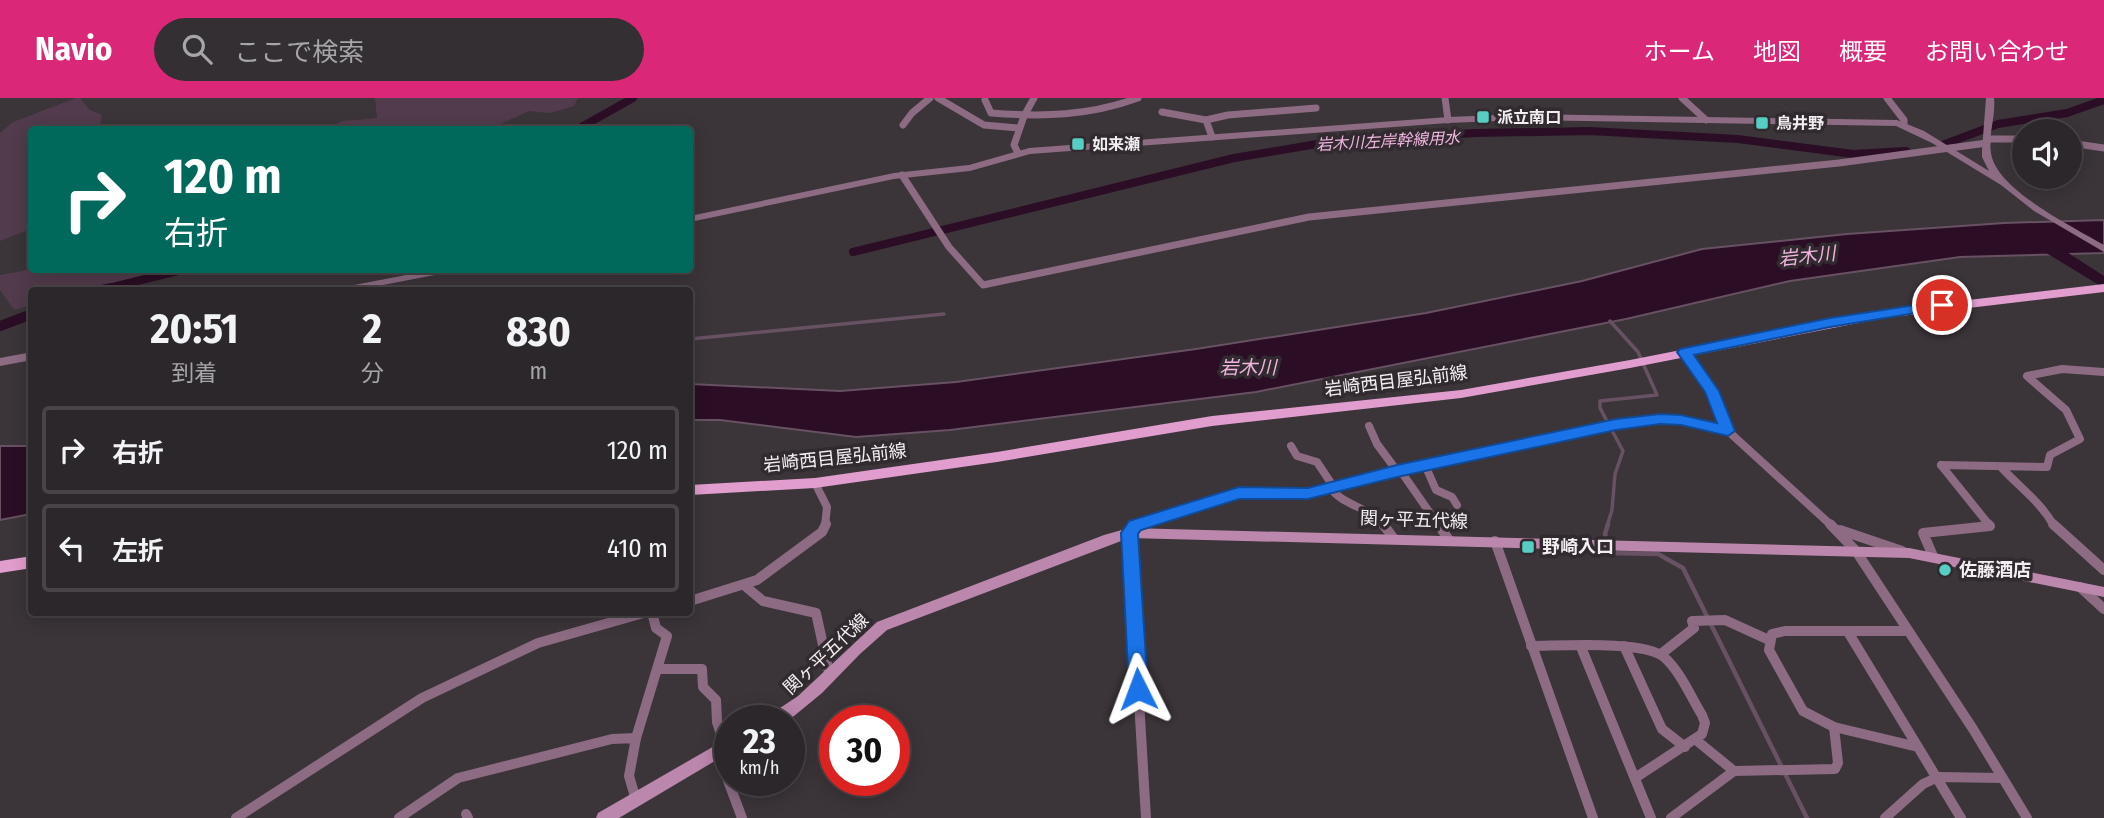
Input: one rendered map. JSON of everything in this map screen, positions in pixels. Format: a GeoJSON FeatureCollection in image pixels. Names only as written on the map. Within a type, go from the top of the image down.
{"type":"FeatureCollection","features":[{"type":"Feature","properties":{"kind":"main road","name":"岩崎西目屋弘前線"},"geometry":{"type":"LineString","coordinates":[[693,490],[815,483],[997,457],[1212,421],[1461,394],[1895,312],[2101,289]]}},
{"type":"Feature","properties":{"kind":"main road","name":"関ヶ平五代線"},"geometry":{"type":"LineString","coordinates":[[799,705],[830,677],[863,640],[882,626],[1109,538],[1129,533],[1909,553],[2104,592]]}},
{"type":"Feature","properties":{"kind":"main road"},"geometry":{"type":"LineString","coordinates":[[0,567],[28,563]]}},
{"type":"Feature","properties":{"kind":"main road"},"geometry":{"type":"LineString","coordinates":[[604,818],[714,753]]}},
{"type":"Feature","properties":{"kind":"street"},"geometry":{"type":"LineString","coordinates":[[903,125],[912,113],[930,98]]}},
{"type":"Feature","properties":{"kind":"street"},"geometry":{"type":"LineString","coordinates":[[938,98],[984,125],[1019,128]]}},
{"type":"Feature","properties":{"kind":"street"},"geometry":{"type":"LineString","coordinates":[[1018,153],[1014,145],[1024,116],[1034,98]]}},
{"type":"Feature","properties":{"kind":"street"},"geometry":{"type":"LineString","coordinates":[[985,100],[991,113],[1075,117],[1116,107],[1138,98]]}},
{"type":"Feature","properties":{"kind":"street"},"geometry":{"type":"LineString","coordinates":[[1445,98],[1448,120]]}},
{"type":"Feature","properties":{"kind":"street"},"geometry":{"type":"LineString","coordinates":[[1682,98],[1706,120]]}},
{"type":"Feature","properties":{"kind":"street"},"geometry":{"type":"LineString","coordinates":[[1887,98],[1904,120],[1904,125]]}},
{"type":"Feature","properties":{"kind":"street"},"geometry":{"type":"LineString","coordinates":[[1990,98],[1987,158],[2003,183]]}},
{"type":"Feature","properties":{"kind":"street"},"geometry":{"type":"LineString","coordinates":[[1162,112],[1206,120],[1228,115],[1316,108]]}},
{"type":"Feature","properties":{"kind":"street"},"geometry":{"type":"LineString","coordinates":[[693,218],[902,175],[971,168],[1018,153],[1448,120],[1566,116],[1904,125],[2003,183],[2041,210],[2104,248]]}},
{"type":"Feature","properties":{"kind":"street"},"geometry":{"type":"LineString","coordinates":[[1206,120],[1212,137]]}},
{"type":"Feature","properties":{"kind":"street"},"geometry":{"type":"LineString","coordinates":[[902,175],[935,229],[966,269],[983,285],[988,285],[1309,218],[1947,150],[1988,134],[2012,137]]}},
{"type":"Feature","properties":{"kind":"street"},"geometry":{"type":"LineString","coordinates":[[2082,145],[2104,148]]}},
{"type":"Feature","properties":{"kind":"street"},"geometry":{"type":"LineString","coordinates":[[359,287],[431,273]]}},
{"type":"Feature","properties":{"kind":"street"},"geometry":{"type":"LineString","coordinates":[[1685,352],[1712,391],[1728,431],[1856,551],[2028,818]]}},
{"type":"Feature","properties":{"kind":"street"},"geometry":{"type":"LineString","coordinates":[[0,362],[28,357]]}},
{"type":"Feature","properties":{"kind":"street"},"geometry":{"type":"LineString","coordinates":[[1933,556],[1923,533],[1990,526],[1941,464],[2048,467],[2050,455],[2080,439],[2076,421],[2067,409],[2027,376],[2062,369],[2104,372]]}},
{"type":"Feature","properties":{"kind":"street"},"geometry":{"type":"LineString","coordinates":[[1146,818],[1129,533],[1135,526],[1239,493],[1308,494],[1425,465],[1616,424],[1660,419],[1681,420],[1728,431]]}},
{"type":"Feature","properties":{"kind":"street"},"geometry":{"type":"LineString","coordinates":[[1369,426],[1377,444],[1449,540]]}},
{"type":"Feature","properties":{"kind":"street"},"geometry":{"type":"LineString","coordinates":[[1291,446],[1297,456],[1317,462],[1335,495],[1375,514],[1394,539]]}},
{"type":"Feature","properties":{"kind":"street"},"geometry":{"type":"LineString","coordinates":[[1425,465],[1436,490],[1452,497],[1457,505]]}},
{"type":"Feature","properties":{"kind":"street"},"geometry":{"type":"LineString","coordinates":[[2001,467],[2019,488],[2044,508],[2055,528],[2104,570]]}},
{"type":"Feature","properties":{"kind":"street"},"geometry":{"type":"LineString","coordinates":[[693,600],[745,586],[757,580],[822,532],[829,522],[828,504],[815,483]]}},
{"type":"Feature","properties":{"kind":"street"},"geometry":{"type":"LineString","coordinates":[[1832,526],[1848,534],[1909,553]]}},
{"type":"Feature","properties":{"kind":"street"},"geometry":{"type":"LineString","coordinates":[[1494,541],[1593,818]]}},
{"type":"Feature","properties":{"kind":"street"},"geometry":{"type":"LineString","coordinates":[[745,586],[763,601],[816,613],[830,677]]}},
{"type":"Feature","properties":{"kind":"street"},"geometry":{"type":"LineString","coordinates":[[2080,587],[2104,609]]}},
{"type":"Feature","properties":{"kind":"street"},"geometry":{"type":"LineString","coordinates":[[236,818],[422,698],[538,643],[635,616]]}},
{"type":"Feature","properties":{"kind":"street"},"geometry":{"type":"LineString","coordinates":[[636,800],[629,776],[636,738],[667,636],[656,628],[651,616]]}},
{"type":"Feature","properties":{"kind":"street"},"geometry":{"type":"LineString","coordinates":[[1661,654],[1694,628],[1692,621],[1725,620],[1769,640]]}},
{"type":"Feature","properties":{"kind":"street"},"geometry":{"type":"LineString","coordinates":[[1907,631],[1785,631],[1772,634],[1769,650],[1804,711],[1834,727],[1918,747]]}},
{"type":"Feature","properties":{"kind":"street"},"geometry":{"type":"LineString","coordinates":[[1848,632],[1961,818]]}},
{"type":"Feature","properties":{"kind":"street"},"geometry":{"type":"LineString","coordinates":[[1531,646],[1624,646],[1648,649],[1661,654],[1669,662],[1702,715],[1705,723],[1702,734],[1635,778]]}},
{"type":"Feature","properties":{"kind":"street"},"geometry":{"type":"LineString","coordinates":[[1624,646],[1662,729],[1685,747]]}},
{"type":"Feature","properties":{"kind":"street"},"geometry":{"type":"LineString","coordinates":[[1581,647],[1651,818]]}},
{"type":"Feature","properties":{"kind":"street"},"geometry":{"type":"LineString","coordinates":[[659,669],[702,669],[703,687],[716,700],[716,705]]}},
{"type":"Feature","properties":{"kind":"street"},"geometry":{"type":"LineString","coordinates":[[1671,818],[1734,771],[1835,769],[1838,763],[1834,727]]}},
{"type":"Feature","properties":{"kind":"street"},"geometry":{"type":"LineString","coordinates":[[399,818],[458,778],[612,739],[636,738]]}},
{"type":"Feature","properties":{"kind":"street"},"geometry":{"type":"LineString","coordinates":[[1696,740],[1734,771]]}},
{"type":"Feature","properties":{"kind":"street"},"geometry":{"type":"LineString","coordinates":[[1885,818],[1923,784],[1938,777],[2002,778]]}},
{"type":"Feature","properties":{"kind":"street"},"geometry":{"type":"LineString","coordinates":[[736,796],[742,818]]}},
{"type":"Feature","properties":{"kind":"shaded area"},"geometry":{"type":"Polygon","coordinates":[[[76,98],[80,98],[90,110],[102,115],[100,126],[28,126],[28,230],[0,241],[0,133],[13,122],[76,98]]]}},
{"type":"Feature","properties":{"kind":"shaded area"},"geometry":{"type":"Polygon","coordinates":[[[375,98],[578,98],[574,106],[550,113],[529,111],[496,126],[332,126],[342,121],[377,118],[375,98]]]}},
{"type":"Feature","properties":{"kind":"shaded area"},"geometry":{"type":"Polygon","coordinates":[[[28,270],[28,273],[151,273],[97,287],[28,287],[28,306],[14,310],[0,290],[0,275],[28,270]]]}},
{"type":"Feature","properties":{"kind":"water","name":"岩木川"},"geometry":{"type":"Polygon","coordinates":[[[2104,220],[2104,253],[1960,257],[1790,281],[1626,319],[1256,392],[950,430],[856,437],[720,420],[693,420],[693,384],[840,391],[956,382],[1196,349],[1426,313],[1582,281],[1702,249],[1847,234],[2004,223],[2104,220]]]}},
{"type":"Feature","properties":{"kind":"water"},"geometry":{"type":"Polygon","coordinates":[[[0,446],[28,446],[28,515],[0,520],[0,446]]]}},
{"type":"Feature","properties":{"kind":"waterway"},"geometry":{"type":"LineString","coordinates":[[583,126],[633,98]]}},
{"type":"Feature","properties":{"kind":"waterway","name":"岩木川左岸幹線用水"},"geometry":{"type":"LineString","coordinates":[[1945,144],[1998,124],[2067,113],[2104,100]]}},
{"type":"Feature","properties":{"kind":"waterway","name":"岩木川左岸幹線用水"},"geometry":{"type":"LineString","coordinates":[[853,252],[1234,158],[1323,143],[1475,133],[1590,131],[1738,139],[1853,154],[1906,151]]}},
{"type":"Feature","properties":{"kind":"waterway"},"geometry":{"type":"LineString","coordinates":[[2045,238],[2049,248],[2104,283]]}},
{"type":"Feature","properties":{"kind":"waterway"},"geometry":{"type":"LineString","coordinates":[[113,287],[170,273]]}},
{"type":"Feature","properties":{"kind":"waterway"},"geometry":{"type":"LineString","coordinates":[[693,339],[944,314]]}},
{"type":"Feature","properties":{"kind":"waterway"},"geometry":{"type":"LineString","coordinates":[[0,326],[28,316]]}},
{"type":"Feature","properties":{"kind":"waterway"},"geometry":{"type":"LineString","coordinates":[[1607,526],[1612,510],[1615,474],[1623,451],[1600,408],[1600,401],[1657,395],[1638,352],[1610,321]]}},
{"type":"Feature","properties":{"kind":"waterway"},"geometry":{"type":"LineString","coordinates":[[1608,524],[1605,534],[1610,553],[1658,554],[1683,568],[1807,818]]}},
{"type":"Feature","properties":{"kind":"place","name":"派立南口"},"geometry":{"type":"Point","coordinates":[1483,117]}},
{"type":"Feature","properties":{"kind":"place","name":"鳥井野"},"geometry":{"type":"Point","coordinates":[1762,123]}},
{"type":"Feature","properties":{"kind":"place","name":"如来瀬"},"geometry":{"type":"Point","coordinates":[1078,144]}},
{"type":"Feature","properties":{"kind":"place","name":"野崎入口"},"geometry":{"type":"Point","coordinates":[1528,547]}},
{"type":"Feature","properties":{"kind":"place","name":"佐藤酒店"},"geometry":{"type":"Point","coordinates":[1945,570]}},
{"type":"Feature","properties":{"kind":"route"},"geometry":{"type":"LineString","coordinates":[[1138,689],[1129,533],[1135,526],[1239,493],[1308,494],[1397,471],[1616,424],[1660,419],[1681,420],[1728,431],[1712,391],[1685,352],[1764,335],[1942,305]]}}]}
